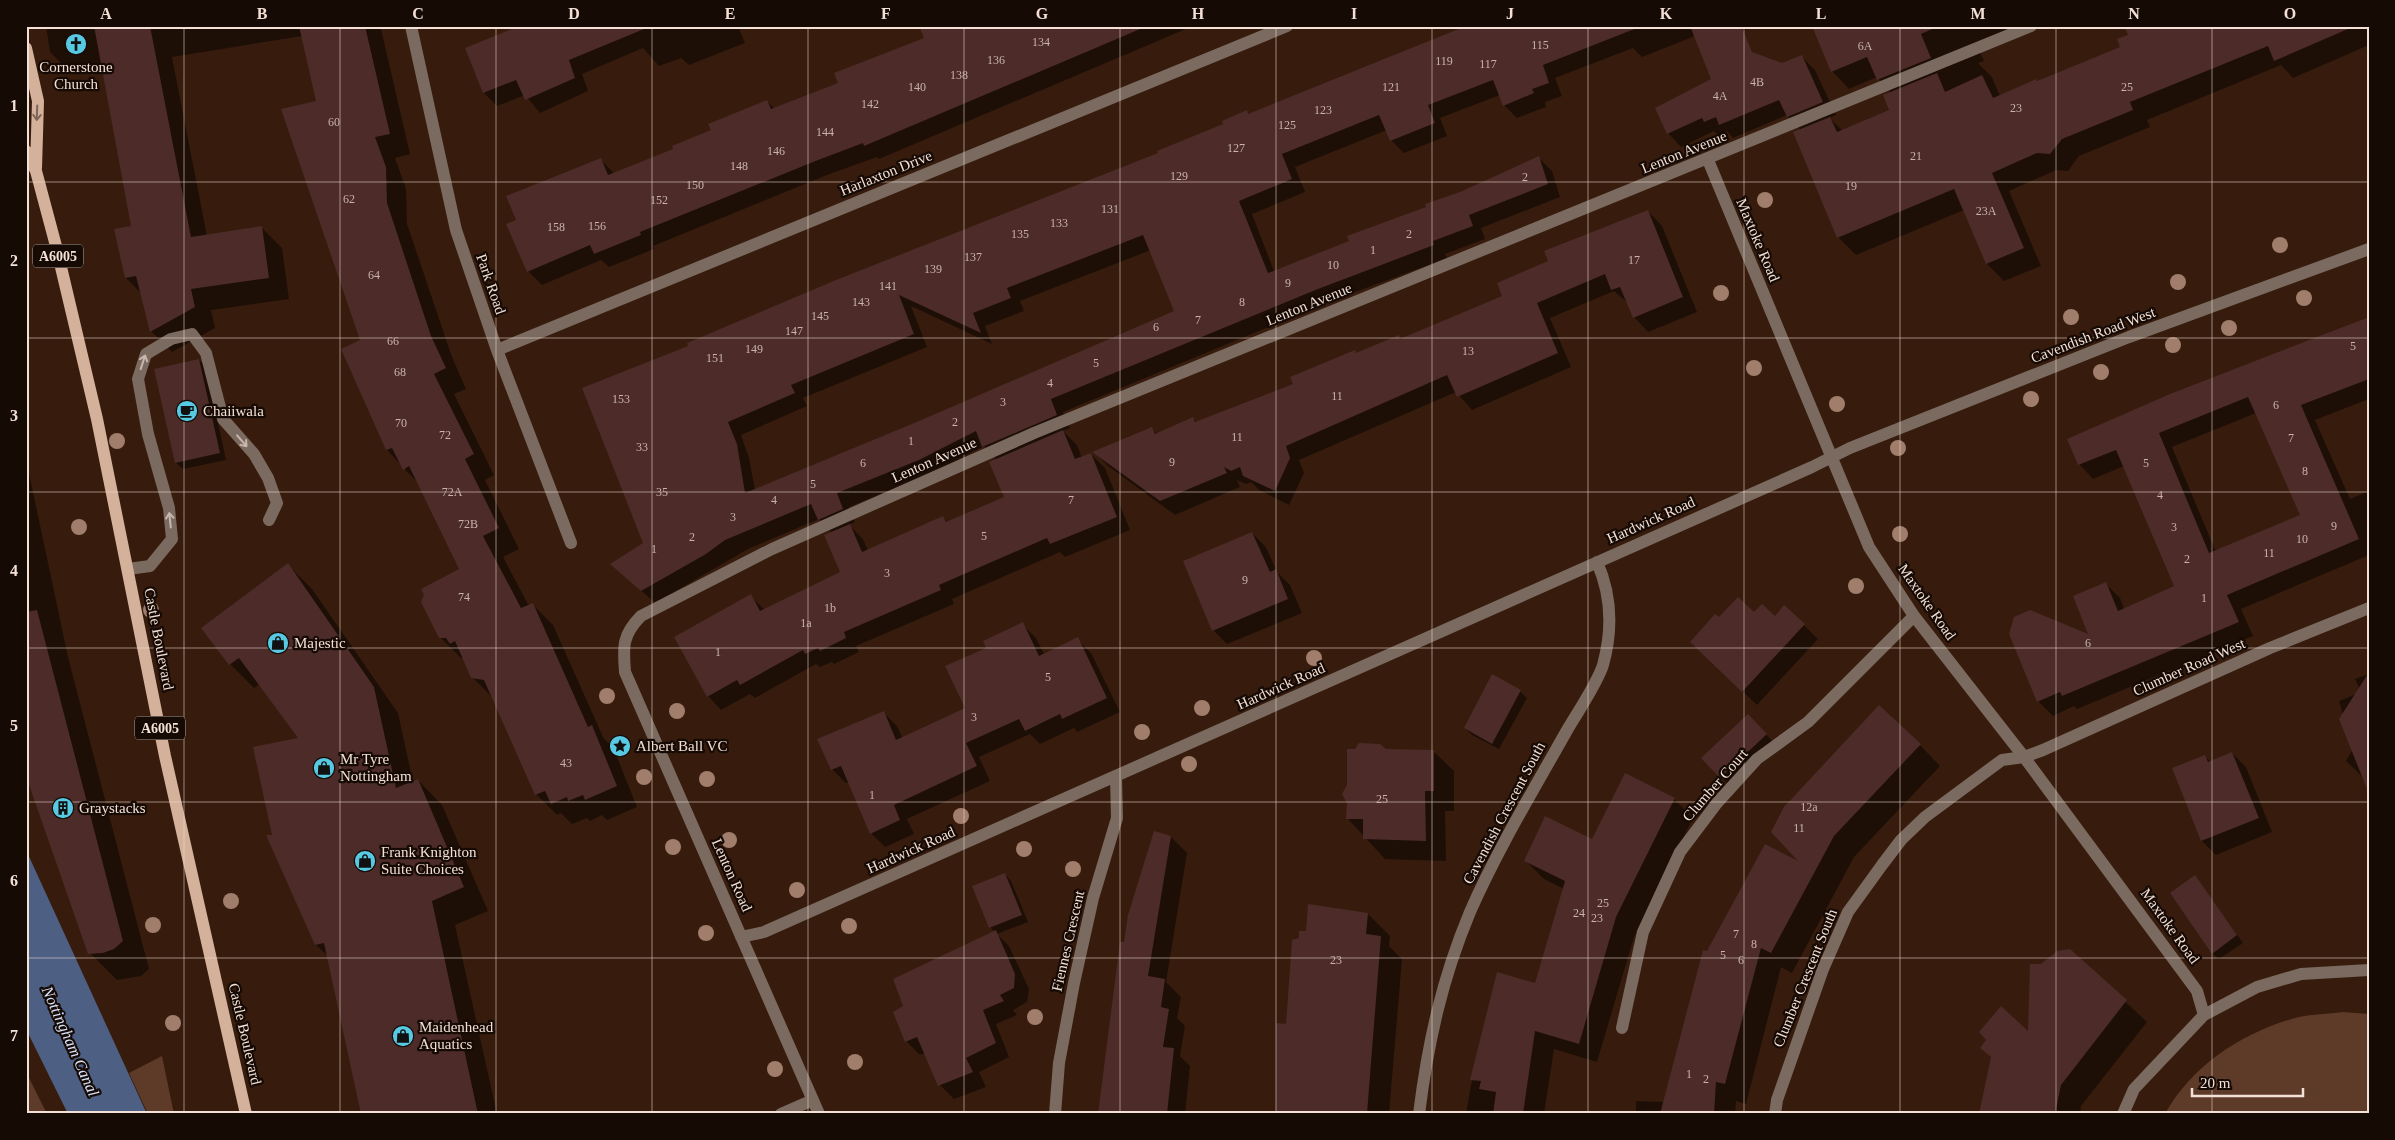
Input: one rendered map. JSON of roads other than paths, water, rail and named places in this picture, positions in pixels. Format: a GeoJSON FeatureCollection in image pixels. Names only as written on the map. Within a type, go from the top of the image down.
{"type":"FeatureCollection","features":[{"type":"Feature","properties":{"kind":"main road","name":"Castle Boulevard"},"geometry":{"type":"LineString","coordinates":[[26,48],[38,101],[36,171]]}},
{"type":"Feature","properties":{"kind":"main road","name":"Castle Boulevard"},"geometry":{"type":"LineString","coordinates":[[26,151],[36,171],[97,419],[165,756],[246,1114]]}},
{"type":"Feature","properties":{"kind":"street","name":"Park Road"},"geometry":{"type":"LineString","coordinates":[[411,26],[456,230],[497,350],[571,543]]}},
{"type":"Feature","properties":{"kind":"street","name":"Harlaxton Drive"},"geometry":{"type":"LineString","coordinates":[[497,350],[1287,26]]}},
{"type":"Feature","properties":{"kind":"street","name":"Lenton Avenue"},"geometry":{"type":"LineString","coordinates":[[623,647],[630,628],[641,616],[772,549],[1034,434],[1708,160],[2031,26]]}},
{"type":"Feature","properties":{"kind":"street","name":"Maxtoke Road"},"geometry":{"type":"LineString","coordinates":[[1708,160],[1869,547],[1914,616],[2024,757],[2197,991],[2204,1015]]}},
{"type":"Feature","properties":{"kind":"street","name":"Cavendish Road West"},"geometry":{"type":"LineString","coordinates":[[1831,458],[1850,448],[2129,337],[2369,249]]}},
{"type":"Feature","properties":{"kind":"street"},"geometry":{"type":"LineString","coordinates":[[128,569],[150,566],[172,539],[169,508],[148,434],[138,379],[146,354],[170,340],[192,334],[206,353],[223,419],[254,454],[268,478],[277,503],[269,520]]}},
{"type":"Feature","properties":{"kind":"street","name":"Hardwick Road"},"geometry":{"type":"LineString","coordinates":[[741,937],[764,932],[1831,458]]}},
{"type":"Feature","properties":{"kind":"street","name":"Cavendish Crescent South"},"geometry":{"type":"LineString","coordinates":[[1419,1114],[1425,1064],[1444,980],[1470,913],[1494,859],[1603,666],[1611,618],[1606,583],[1597,562]]}},
{"type":"Feature","properties":{"kind":"street","name":"Clumber Road West"},"geometry":{"type":"LineString","coordinates":[[2024,757],[2270,648],[2369,608]]}},
{"type":"Feature","properties":{"kind":"street","name":"Clumber Court"},"geometry":{"type":"LineString","coordinates":[[1622,1028],[1643,932],[1680,852],[1716,802],[1757,759],[1808,722],[1914,616]]}},
{"type":"Feature","properties":{"kind":"street","name":"Lenton Road"},"geometry":{"type":"LineString","coordinates":[[623,647],[625,672],[632,690],[819,1114]]}},
{"type":"Feature","properties":{"kind":"street","name":"Clumber Crescent South"},"geometry":{"type":"LineString","coordinates":[[1775,1114],[1777,1100],[1823,969],[1848,912],[1901,840],[1925,817],[2002,760],[2024,757]]}},
{"type":"Feature","properties":{"kind":"street","name":"Fiennes Crescent"},"geometry":{"type":"LineString","coordinates":[[1055,1114],[1059,1063],[1074,983],[1093,898],[1117,818],[1116,777]]}},
{"type":"Feature","properties":{"kind":"street"},"geometry":{"type":"LineString","coordinates":[[2123,1114],[2134,1089],[2204,1015],[2257,987],[2301,974],[2369,970]]}},
{"type":"Feature","properties":{"kind":"street"},"geometry":{"type":"LineString","coordinates":[[781,1114],[813,1100]]}},
{"type":"Feature","properties":{"kind":"water","name":"Nottingham Canal"},"geometry":{"type":"Polygon","coordinates":[[[26,850],[147,1114],[68,1114],[26,1029],[26,850]]]}},
{"type":"Feature","properties":{"kind":"place","name":"Cornerstone Church"},"geometry":{"type":"Point","coordinates":[76,44]}},
{"type":"Feature","properties":{"kind":"place","name":"Chaiiwala"},"geometry":{"type":"Point","coordinates":[187,411]}},
{"type":"Feature","properties":{"kind":"place","name":"Majestic"},"geometry":{"type":"Point","coordinates":[278,643]}},
{"type":"Feature","properties":{"kind":"place","name":"Albert Ball VC"},"geometry":{"type":"Point","coordinates":[620,746]}},
{"type":"Feature","properties":{"kind":"place","name":"Mr Tyre Nottingham"},"geometry":{"type":"Point","coordinates":[324,768]}},
{"type":"Feature","properties":{"kind":"place","name":"Graystacks"},"geometry":{"type":"Point","coordinates":[63,808]}},
{"type":"Feature","properties":{"kind":"place","name":"Frank Knighton Suite Choices"},"geometry":{"type":"Point","coordinates":[365,861]}},
{"type":"Feature","properties":{"kind":"place","name":"Maidenhead Aquatics"},"geometry":{"type":"Point","coordinates":[403,1036]}}]}
